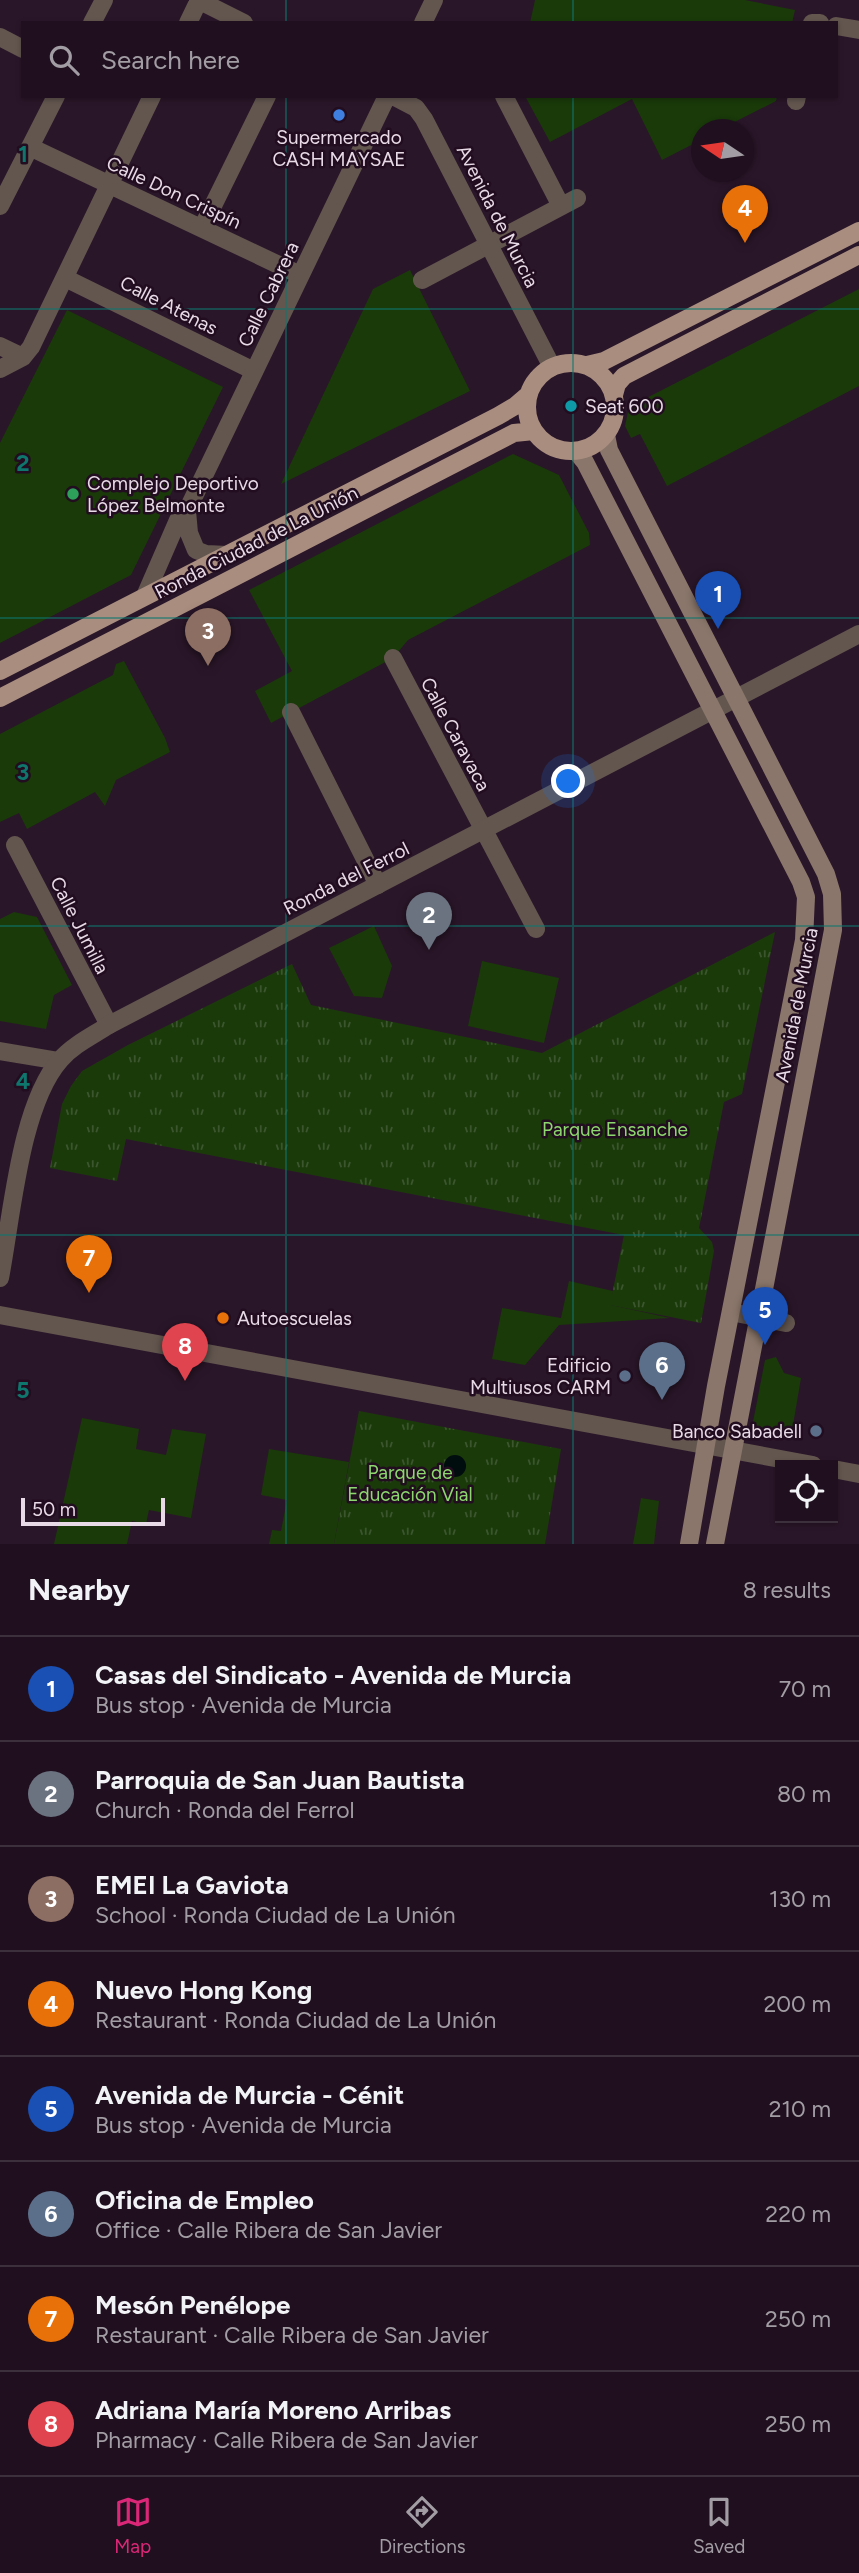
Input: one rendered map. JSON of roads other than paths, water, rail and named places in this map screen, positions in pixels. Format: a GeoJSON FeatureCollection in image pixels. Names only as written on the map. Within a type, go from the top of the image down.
{"type":"FeatureCollection","features":[{"type":"Feature","properties":{"kind":"main road"},"geometry":{"type":"LineString","coordinates":[[587,365],[604,361],[859,230]]}},
{"type":"Feature","properties":{"kind":"main road"},"geometry":{"type":"LineString","coordinates":[[614,394],[599,372],[587,365],[569,362],[552,367],[534,383],[529,394],[527,407],[534,431],[552,447],[576,451],[597,443],[606,435],[615,416],[614,394],[617,384],[624,376],[859,255]]}},
{"type":"Feature","properties":{"kind":"main road","name":"Ronda Ciudad de La Unión"},"geometry":{"type":"LineString","coordinates":[[0,671],[498,415],[529,394]]}},
{"type":"Feature","properties":{"kind":"main road","name":"Ronda Ciudad de La Unión"},"geometry":{"type":"LineString","coordinates":[[0,698],[514,433],[534,431]]}},
{"type":"Feature","properties":{"kind":"main road","name":"Avenida de Murcia"},"geometry":{"type":"LineString","coordinates":[[606,435],[609,450],[826,874],[832,894],[830,944],[715,1544]]}},
{"type":"Feature","properties":{"kind":"main road","name":"Avenida de Murcia"},"geometry":{"type":"LineString","coordinates":[[576,451],[585,462],[801,882],[806,897],[804,940],[705,1447],[689,1544]]}},
{"type":"Feature","properties":{"kind":"street"},"geometry":{"type":"LineString","coordinates":[[93,21],[104,0]]}},
{"type":"Feature","properties":{"kind":"street"},"geometry":{"type":"LineString","coordinates":[[189,21],[198,0],[240,21]]}},
{"type":"Feature","properties":{"kind":"street"},"geometry":{"type":"LineString","coordinates":[[424,21],[434,0]]}},
{"type":"Feature","properties":{"kind":"street"},"geometry":{"type":"LineString","coordinates":[[838,26],[859,30]]}},
{"type":"Feature","properties":{"kind":"street"},"geometry":{"type":"LineString","coordinates":[[0,37],[21,48]]}},
{"type":"Feature","properties":{"kind":"street"},"geometry":{"type":"LineString","coordinates":[[0,205],[55,98]]}},
{"type":"Feature","properties":{"kind":"street"},"geometry":{"type":"LineString","coordinates":[[0,369],[23,357],[36,339],[151,98]]}},
{"type":"Feature","properties":{"kind":"street"},"geometry":{"type":"LineString","coordinates":[[202,228],[266,98]]}},
{"type":"Feature","properties":{"kind":"street","name":"Calle Cabrera"},"geometry":{"type":"LineString","coordinates":[[145,596],[178,520],[187,510],[386,98]]}},
{"type":"Feature","properties":{"kind":"street","name":"Avenida de Murcia"},"geometry":{"type":"LineString","coordinates":[[397,98],[416,108],[424,119],[552,367]]}},
{"type":"Feature","properties":{"kind":"street"},"geometry":{"type":"LineString","coordinates":[[505,98],[561,206]]}},
{"type":"Feature","properties":{"kind":"street","name":"Calle Don Crispín"},"geometry":{"type":"LineString","coordinates":[[30,147],[300,275]]}},
{"type":"Feature","properties":{"kind":"street"},"geometry":{"type":"LineString","coordinates":[[422,280],[577,198]]}},
{"type":"Feature","properties":{"kind":"street","name":"Calle Atenas"},"geometry":{"type":"LineString","coordinates":[[65,278],[254,371]]}},
{"type":"Feature","properties":{"kind":"street"},"geometry":{"type":"LineString","coordinates":[[0,345],[23,357]]}},
{"type":"Feature","properties":{"kind":"street"},"geometry":{"type":"LineString","coordinates":[[187,510],[189,533],[196,550],[206,555],[227,555]]}},
{"type":"Feature","properties":{"kind":"street","name":"Ronda del Ferrol"},"geometry":{"type":"LineString","coordinates":[[0,1278],[28,1127],[39,1093],[59,1061],[74,1047],[109,1025],[859,634]]}},
{"type":"Feature","properties":{"kind":"street","name":"Calle Caravaca"},"geometry":{"type":"LineString","coordinates":[[393,658],[536,929]]}},
{"type":"Feature","properties":{"kind":"street"},"geometry":{"type":"LineString","coordinates":[[291,712],[378,885]]}},
{"type":"Feature","properties":{"kind":"street","name":"Calle Jumilla"},"geometry":{"type":"LineString","coordinates":[[15,845],[109,1025]]}},
{"type":"Feature","properties":{"kind":"street"},"geometry":{"type":"LineString","coordinates":[[0,1051],[59,1061]]}},
{"type":"Feature","properties":{"kind":"street"},"geometry":{"type":"LineString","coordinates":[[731,1311],[786,1323]]}},
{"type":"Feature","properties":{"kind":"street"},"geometry":{"type":"LineString","coordinates":[[0,1315],[784,1460]]}},
{"type":"Feature","properties":{"kind":"street"},"geometry":{"type":"LineString","coordinates":[[838,1470],[859,1474]]}},
{"type":"Feature","properties":{"kind":"place","name":"Supermercado CASH MAYSAE"},"geometry":{"type":"Point","coordinates":[339,115]}},
{"type":"Feature","properties":{"kind":"place","name":"Nuevo Hong Kong"},"geometry":{"type":"Point","coordinates":[745,243]}},
{"type":"Feature","properties":{"kind":"place","name":"Seat 600"},"geometry":{"type":"Point","coordinates":[571,406]}},
{"type":"Feature","properties":{"kind":"place","name":"Complejo Deportivo López Belmonte"},"geometry":{"type":"Point","coordinates":[73,494]}},
{"type":"Feature","properties":{"kind":"place","name":"Casas del Sindicato - Avenida de Murcia"},"geometry":{"type":"Point","coordinates":[718,629]}},
{"type":"Feature","properties":{"kind":"place","name":"EMEI La Gaviota"},"geometry":{"type":"Point","coordinates":[208,666]}},
{"type":"Feature","properties":{"kind":"place","name":"Parroquia de San Juan Bautista"},"geometry":{"type":"Point","coordinates":[429,950]}},
{"type":"Feature","properties":{"kind":"place","name":"Mesón Penélope"},"geometry":{"type":"Point","coordinates":[89,1293]}},
{"type":"Feature","properties":{"kind":"place","name":"Autoescuelas"},"geometry":{"type":"Point","coordinates":[223,1318]}},
{"type":"Feature","properties":{"kind":"place","name":"Avenida de Murcia - Cénit"},"geometry":{"type":"Point","coordinates":[765,1345]}},
{"type":"Feature","properties":{"kind":"place","name":"Edificio Multiusos CARM"},"geometry":{"type":"Point","coordinates":[625,1376]}},
{"type":"Feature","properties":{"kind":"place","name":"Adriana María Moreno Arribas"},"geometry":{"type":"Point","coordinates":[185,1381]}},
{"type":"Feature","properties":{"kind":"place","name":"Oficina de Empleo"},"geometry":{"type":"Point","coordinates":[662,1400]}},
{"type":"Feature","properties":{"kind":"place","name":"Banco Sabadell"},"geometry":{"type":"Point","coordinates":[816,1431]}},
{"type":"Feature","properties":{"kind":"park label","name":"Parque Ensanche"},"geometry":{"type":"Point","coordinates":[615,1129]}},
{"type":"Feature","properties":{"kind":"park label","name":"Parque de Educación Vial"},"geometry":{"type":"Point","coordinates":[410,1483]}}]}
